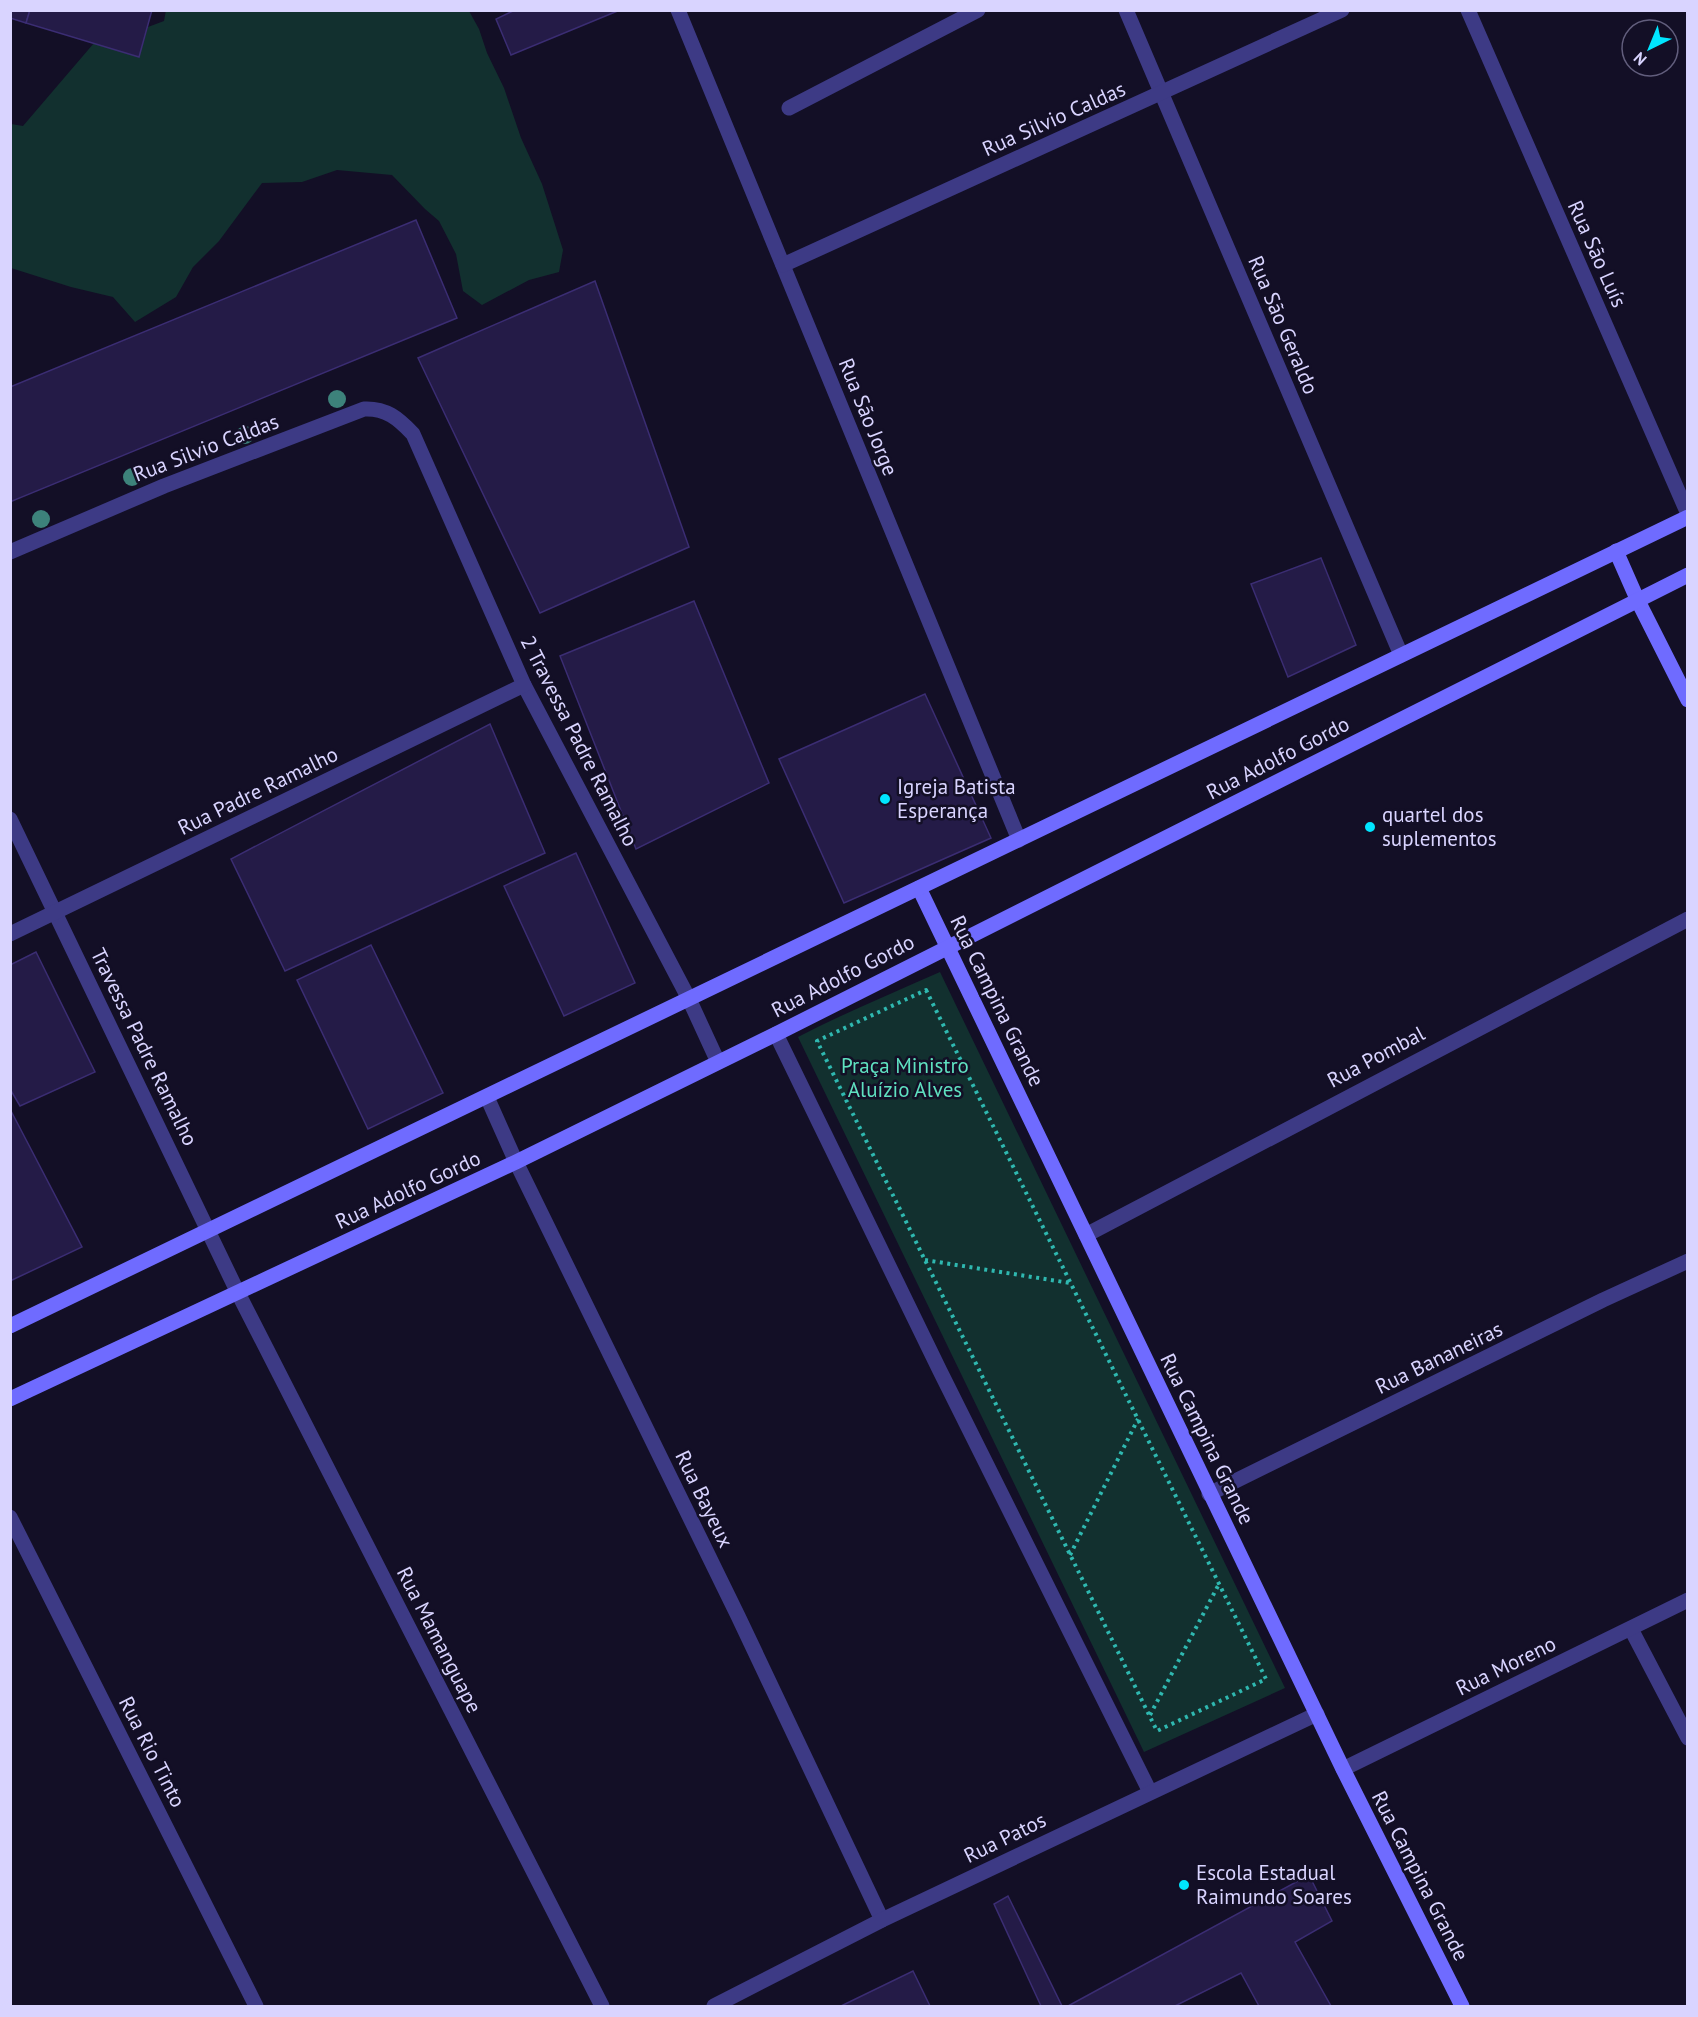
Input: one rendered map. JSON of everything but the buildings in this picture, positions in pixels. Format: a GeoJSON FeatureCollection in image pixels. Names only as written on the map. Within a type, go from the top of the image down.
{"type":"FeatureCollection","features":[{"type":"Feature","properties":{"kind":"main road","name":"Rua Adolfo Gordo"},"geometry":{"type":"LineString","coordinates":[[10,1326],[1688,516]]}},
{"type":"Feature","properties":{"kind":"main road"},"geometry":{"type":"LineString","coordinates":[[1616,551],[1638,601],[1688,700]]}},
{"type":"Feature","properties":{"kind":"main road","name":"Rua Adolfo Gordo"},"geometry":{"type":"LineString","coordinates":[[10,1399],[516,1162],[776,1034],[1688,575]]}},
{"type":"Feature","properties":{"kind":"main road","name":"Rua Campina Grande"},"geometry":{"type":"LineString","coordinates":[[919,888],[1209,1494],[1462,2007]]}},
{"type":"Feature","properties":{"kind":"street","name":"Rua São Jorge"},"geometry":{"type":"LineString","coordinates":[[678,10],[1019,840]]}},
{"type":"Feature","properties":{"kind":"street"},"geometry":{"type":"LineString","coordinates":[[789,108],[978,10]]}},
{"type":"Feature","properties":{"kind":"street","name":"Rua São Geraldo"},"geometry":{"type":"LineString","coordinates":[[1126,10],[1401,655]]}},
{"type":"Feature","properties":{"kind":"street","name":"Rua Silvio Caldas"},"geometry":{"type":"LineString","coordinates":[[783,266],[1342,10]]}},
{"type":"Feature","properties":{"kind":"street","name":"Rua São Luís"},"geometry":{"type":"LineString","coordinates":[[1468,10],[1688,516]]}},
{"type":"Feature","properties":{"kind":"street","name":"Rua Silvio Caldas"},"geometry":{"type":"LineString","coordinates":[[10,552],[164,486],[364,409],[389,412],[413,434]]}},
{"type":"Feature","properties":{"kind":"street","name":"2 Travessa Padre Ramalho"},"geometry":{"type":"LineString","coordinates":[[413,434],[524,685],[688,999],[718,1062]]}},
{"type":"Feature","properties":{"kind":"street","name":"Rua Padre Ramalho"},"geometry":{"type":"LineString","coordinates":[[10,934],[524,685]]}},
{"type":"Feature","properties":{"kind":"street","name":"Travessa Padre Ramalho"},"geometry":{"type":"LineString","coordinates":[[10,819],[238,1293]]}},
{"type":"Feature","properties":{"kind":"street","name":"Rua Pombal"},"geometry":{"type":"LineString","coordinates":[[1086,1235],[1688,919]]}},
{"type":"Feature","properties":{"kind":"street"},"geometry":{"type":"LineString","coordinates":[[776,1034],[940,1371],[1150,1792]]}},
{"type":"Feature","properties":{"kind":"street","name":"Rua Bayeux"},"geometry":{"type":"LineString","coordinates":[[487,1096],[516,1162],[743,1626],[882,1920]]}},
{"type":"Feature","properties":{"kind":"street","name":"Rua Bananeiras"},"geometry":{"type":"LineString","coordinates":[[1209,1494],[1603,1300],[1688,1261]]}},
{"type":"Feature","properties":{"kind":"street","name":"Rua Mamanguape"},"geometry":{"type":"LineString","coordinates":[[238,1293],[602,2007]]}},
{"type":"Feature","properties":{"kind":"street","name":"Rua Rio Tinto"},"geometry":{"type":"LineString","coordinates":[[10,1517],[256,2007]]}},
{"type":"Feature","properties":{"kind":"street","name":"Rua Moreno"},"geometry":{"type":"LineString","coordinates":[[1343,1769],[1688,1600]]}},
{"type":"Feature","properties":{"kind":"street"},"geometry":{"type":"LineString","coordinates":[[1631,1629],[1688,1738]]}},
{"type":"Feature","properties":{"kind":"street","name":"Rua Patos"},"geometry":{"type":"LineString","coordinates":[[714,2007],[882,1920],[1317,1714]]}},
{"type":"Feature","properties":{"kind":"path"},"geometry":{"type":"LineString","coordinates":[[926,990],[1071,1283],[1266,1679],[1157,1731],[818,1041],[926,990]]}},
{"type":"Feature","properties":{"kind":"path"},"geometry":{"type":"LineString","coordinates":[[925,1260],[1071,1283]]}},
{"type":"Feature","properties":{"kind":"path"},"geometry":{"type":"LineString","coordinates":[[1070,1555],[1138,1419]]}},
{"type":"Feature","properties":{"kind":"path"},"geometry":{"type":"LineString","coordinates":[[1149,1715],[1219,1584]]}},
{"type":"Feature","properties":{"kind":"green space"},"geometry":{"type":"Polygon","coordinates":[[[166,10],[469,11],[504,88],[521,138],[542,184],[563,250],[559,272],[529,280],[482,305],[463,291],[456,254],[439,221],[392,175],[337,170],[302,182],[262,183],[219,241],[193,267],[176,297],[135,322],[113,297],[71,287],[11,268],[11,124],[23,126],[94,43],[139,57],[148,27],[164,21],[166,10]]]}},
{"type":"Feature","properties":{"kind":"green space","name":"Praça Ministro Aluízio Alves"},"geometry":{"type":"Polygon","coordinates":[[[940,972],[1285,1688],[1144,1752],[798,1037],[940,972]]]}},
{"type":"Feature","properties":{"kind":"place","name":"Igreja Batista Esperança"},"geometry":{"type":"Point","coordinates":[885,799]}},
{"type":"Feature","properties":{"kind":"place","name":"quartel dos suplementos"},"geometry":{"type":"Point","coordinates":[1370,827]}},
{"type":"Feature","properties":{"kind":"place","name":"Escola Estadual Raimundo Soares"},"geometry":{"type":"Point","coordinates":[1184,1885]}}]}
